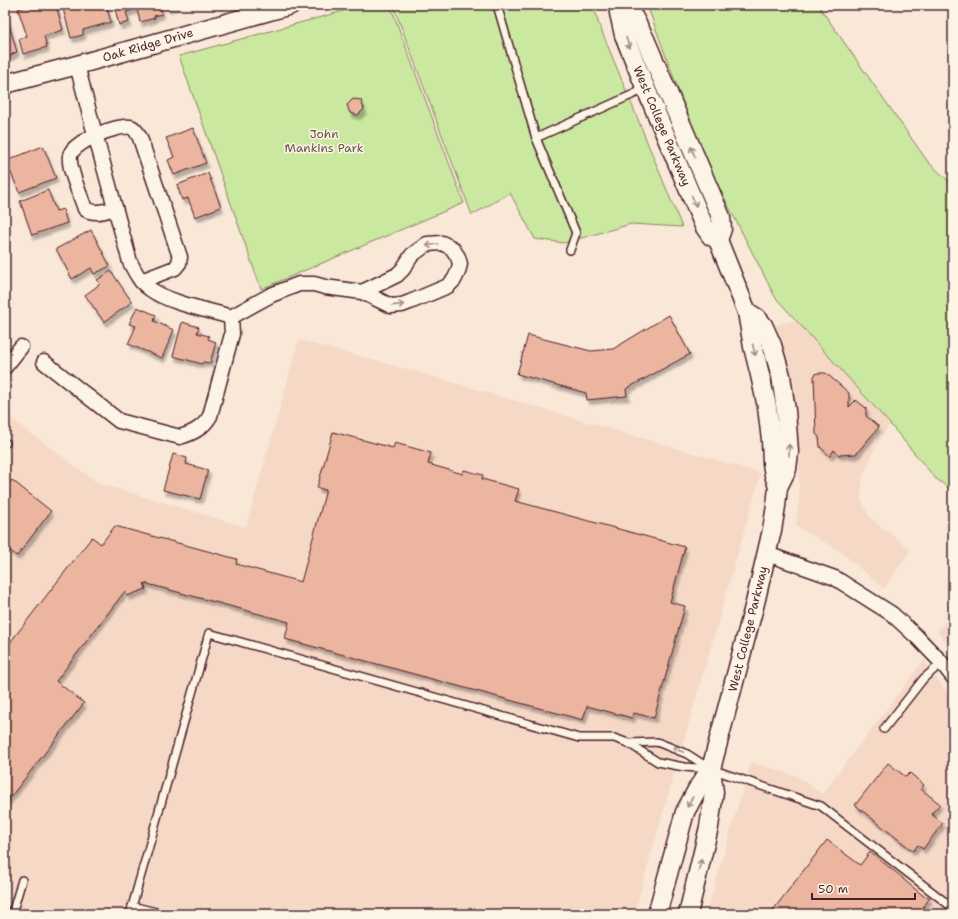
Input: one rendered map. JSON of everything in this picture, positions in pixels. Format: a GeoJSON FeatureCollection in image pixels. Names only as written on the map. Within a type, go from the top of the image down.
{"type":"FeatureCollection","features":[{"type":"Feature","properties":{"kind":"street","name":"Oak Ridge Drive"},"geometry":{"type":"LineString","coordinates":[[5,84],[291,5]]}},
{"type":"Feature","properties":{"kind":"street","name":"West College Parkway"},"geometry":{"type":"LineString","coordinates":[[619,5],[619,13],[624,34],[646,89],[704,226],[711,236],[718,240],[747,312],[753,347],[767,407],[772,463],[778,487],[767,554],[711,770],[699,786],[685,812],[658,914]]}},
{"type":"Feature","properties":{"kind":"street","name":"West College Parkway"},"geometry":{"type":"LineString","coordinates":[[624,5],[634,18],[645,38],[721,216],[722,229],[718,240]]}},
{"type":"Feature","properties":{"kind":"street"},"geometry":{"type":"LineString","coordinates":[[77,65],[130,262],[141,281],[149,288],[159,295],[181,303],[231,317],[272,295],[299,284],[314,284],[362,292],[391,306],[402,305],[448,286],[454,280],[458,272],[460,264],[458,257],[452,248],[442,243],[426,244],[412,255],[397,276],[362,292]]}},
{"type":"Feature","properties":{"kind":"street"},"geometry":{"type":"LineString","coordinates":[[115,208],[99,212],[90,212],[85,209],[71,169],[70,157],[72,151],[79,144],[95,136],[124,127],[132,128],[137,132],[140,138],[180,256],[179,263],[175,268],[141,281]]}},
{"type":"Feature","properties":{"kind":"street"},"geometry":{"type":"LineString","coordinates":[[44,362],[119,421],[180,437],[202,427],[210,416],[232,334],[231,317]]}},
{"type":"Feature","properties":{"kind":"street"},"geometry":{"type":"LineString","coordinates":[[5,367],[21,347]]}},
{"type":"Feature","properties":{"kind":"street"},"geometry":{"type":"LineString","coordinates":[[767,554],[835,578],[892,614],[917,637],[953,677]]}},
{"type":"Feature","properties":{"kind":"street","name":"West College Parkway"},"geometry":{"type":"LineString","coordinates":[[688,914],[709,827],[714,792],[711,770]]}},
{"type":"Feature","properties":{"kind":"lane"},"geometry":{"type":"LineString","coordinates":[[497,5],[536,138],[576,233],[570,250]]}},
{"type":"Feature","properties":{"kind":"lane"},"geometry":{"type":"LineString","coordinates":[[536,138],[646,89]]}},
{"type":"Feature","properties":{"kind":"lane"},"geometry":{"type":"LineString","coordinates":[[130,914],[209,633],[579,738],[614,738],[628,743],[658,762],[711,770],[821,806],[953,908]]}},
{"type":"Feature","properties":{"kind":"lane"},"geometry":{"type":"LineString","coordinates":[[884,729],[924,678],[942,663]]}},
{"type":"Feature","properties":{"kind":"lane"},"geometry":{"type":"LineString","coordinates":[[628,743],[657,742],[687,754],[711,770]]}},
{"type":"Feature","properties":{"kind":"lane"},"geometry":{"type":"LineString","coordinates":[[12,914],[22,880]]}},
{"type":"Feature","properties":{"kind":"lane"},"geometry":{"type":"LineString","coordinates":[[132,906],[164,914]]}},
{"type":"Feature","properties":{"kind":"shaded area"},"geometry":{"type":"Polygon","coordinates":[[[796,320],[890,424],[877,444],[863,476],[861,499],[869,517],[911,550],[884,589],[841,552],[796,526],[799,498],[799,447],[790,379],[775,325],[796,320]]]}},
{"type":"Feature","properties":{"kind":"shaded area"},"geometry":{"type":"Polygon","coordinates":[[[299,340],[407,369],[761,473],[634,914],[5,914],[5,414],[98,483],[246,527],[299,340]]]}},
{"type":"Feature","properties":{"kind":"shaded area"},"geometry":{"type":"Polygon","coordinates":[[[953,611],[953,650],[937,631],[953,611]]]}},
{"type":"Feature","properties":{"kind":"shaded area"},"geometry":{"type":"Polygon","coordinates":[[[924,660],[953,701],[953,914],[706,914],[751,762],[797,776],[822,794],[924,660]]]}},
{"type":"Feature","properties":{"kind":"green space","name":"John Mankins Park"},"geometry":{"type":"Polygon","coordinates":[[[365,5],[390,5],[464,203],[261,289],[179,56],[365,5]]]}},
{"type":"Feature","properties":{"kind":"green space"},"geometry":{"type":"Polygon","coordinates":[[[393,5],[594,5],[598,22],[682,227],[631,224],[564,243],[535,239],[510,193],[472,215],[393,5]]]}},
{"type":"Feature","properties":{"kind":"green space"},"geometry":{"type":"Polygon","coordinates":[[[647,5],[818,5],[928,162],[953,185],[953,491],[935,478],[890,424],[775,297],[702,154],[647,5]]]}},
{"type":"Feature","properties":{"kind":"building"},"geometry":{"type":"Polygon","coordinates":[[[29,5],[56,5],[63,30],[44,36],[47,47],[23,54],[19,39],[27,36],[18,9],[29,5]]]}},
{"type":"Feature","properties":{"kind":"building"},"geometry":{"type":"Polygon","coordinates":[[[62,5],[106,5],[111,22],[83,30],[83,35],[71,38],[62,5]]]}},
{"type":"Feature","properties":{"kind":"building"},"geometry":{"type":"Polygon","coordinates":[[[114,5],[160,5],[162,14],[154,16],[155,18],[140,22],[137,9],[126,12],[129,22],[119,25],[114,5]]]}},
{"type":"Feature","properties":{"kind":"building"},"geometry":{"type":"Polygon","coordinates":[[[166,5],[178,5],[166,8],[166,5]]]}},
{"type":"Feature","properties":{"kind":"building"},"geometry":{"type":"Polygon","coordinates":[[[5,14],[17,52],[12,54],[13,55],[5,57],[5,14]]]}},
{"type":"Feature","properties":{"kind":"building"},"geometry":{"type":"Polygon","coordinates":[[[353,99],[361,100],[364,109],[358,115],[350,113],[347,105],[353,99]]]}},
{"type":"Feature","properties":{"kind":"building"},"geometry":{"type":"Polygon","coordinates":[[[193,128],[206,163],[174,175],[168,160],[174,157],[166,138],[193,128]]]}},
{"type":"Feature","properties":{"kind":"building"},"geometry":{"type":"Polygon","coordinates":[[[43,146],[56,178],[19,192],[6,161],[43,146]]]}},
{"type":"Feature","properties":{"kind":"building"},"geometry":{"type":"Polygon","coordinates":[[[208,173],[221,207],[195,217],[188,198],[182,200],[177,185],[208,173]]]}},
{"type":"Feature","properties":{"kind":"building"},"geometry":{"type":"Polygon","coordinates":[[[48,190],[56,211],[63,209],[67,223],[32,235],[20,201],[48,190]]]}},
{"type":"Feature","properties":{"kind":"building"},"geometry":{"type":"Polygon","coordinates":[[[91,230],[110,266],[94,274],[91,268],[72,279],[56,249],[91,230]]]}},
{"type":"Feature","properties":{"kind":"building"},"geometry":{"type":"Polygon","coordinates":[[[111,271],[132,302],[104,322],[85,295],[100,284],[97,280],[111,271]]]}},
{"type":"Feature","properties":{"kind":"building"},"geometry":{"type":"Polygon","coordinates":[[[137,307],[156,315],[154,321],[174,330],[162,358],[128,344],[136,326],[129,324],[137,307]]]}},
{"type":"Feature","properties":{"kind":"building"},"geometry":{"type":"Polygon","coordinates":[[[669,315],[690,354],[626,389],[627,396],[587,400],[586,393],[517,374],[528,335],[591,351],[613,349],[669,315]]]}},
{"type":"Feature","properties":{"kind":"building"},"geometry":{"type":"Polygon","coordinates":[[[182,322],[199,327],[197,333],[209,336],[208,339],[216,342],[210,363],[203,362],[202,364],[173,356],[182,322]]]}},
{"type":"Feature","properties":{"kind":"building"},"geometry":{"type":"Polygon","coordinates":[[[817,373],[826,373],[849,393],[849,407],[856,400],[866,408],[866,416],[879,427],[856,454],[839,455],[834,450],[830,456],[820,447],[819,437],[816,434],[814,376],[817,373]]]}},
{"type":"Feature","properties":{"kind":"building"},"geometry":{"type":"Polygon","coordinates":[[[333,432],[393,448],[395,443],[431,453],[428,464],[463,474],[464,470],[483,475],[482,479],[519,489],[515,501],[685,547],[670,602],[685,606],[654,718],[634,713],[632,718],[587,706],[583,720],[285,639],[289,622],[144,583],[146,589],[127,596],[125,591],[56,681],[84,703],[5,804],[5,649],[92,537],[101,544],[115,526],[237,559],[236,564],[301,582],[326,490],[317,488],[333,432]]]}},
{"type":"Feature","properties":{"kind":"building"},"geometry":{"type":"Polygon","coordinates":[[[173,454],[187,458],[186,464],[208,470],[200,499],[163,490],[173,454]]]}},
{"type":"Feature","properties":{"kind":"building"},"geometry":{"type":"Polygon","coordinates":[[[12,480],[51,511],[17,556],[5,547],[5,489],[12,480]]]}},
{"type":"Feature","properties":{"kind":"building"},"geometry":{"type":"Polygon","coordinates":[[[888,763],[906,777],[910,773],[924,785],[921,789],[940,804],[931,814],[943,823],[923,849],[918,845],[913,851],[855,805],[888,763]]]}},
{"type":"Feature","properties":{"kind":"building"},"geometry":{"type":"Polygon","coordinates":[[[827,840],[860,865],[870,852],[926,898],[927,896],[930,898],[923,907],[931,914],[770,914],[827,840]]]}},
{"type":"Feature","properties":{"kind":"building"},"geometry":{"type":"Polygon","coordinates":[[[5,906],[11,908],[9,914],[5,914],[5,906]]]}}]}
